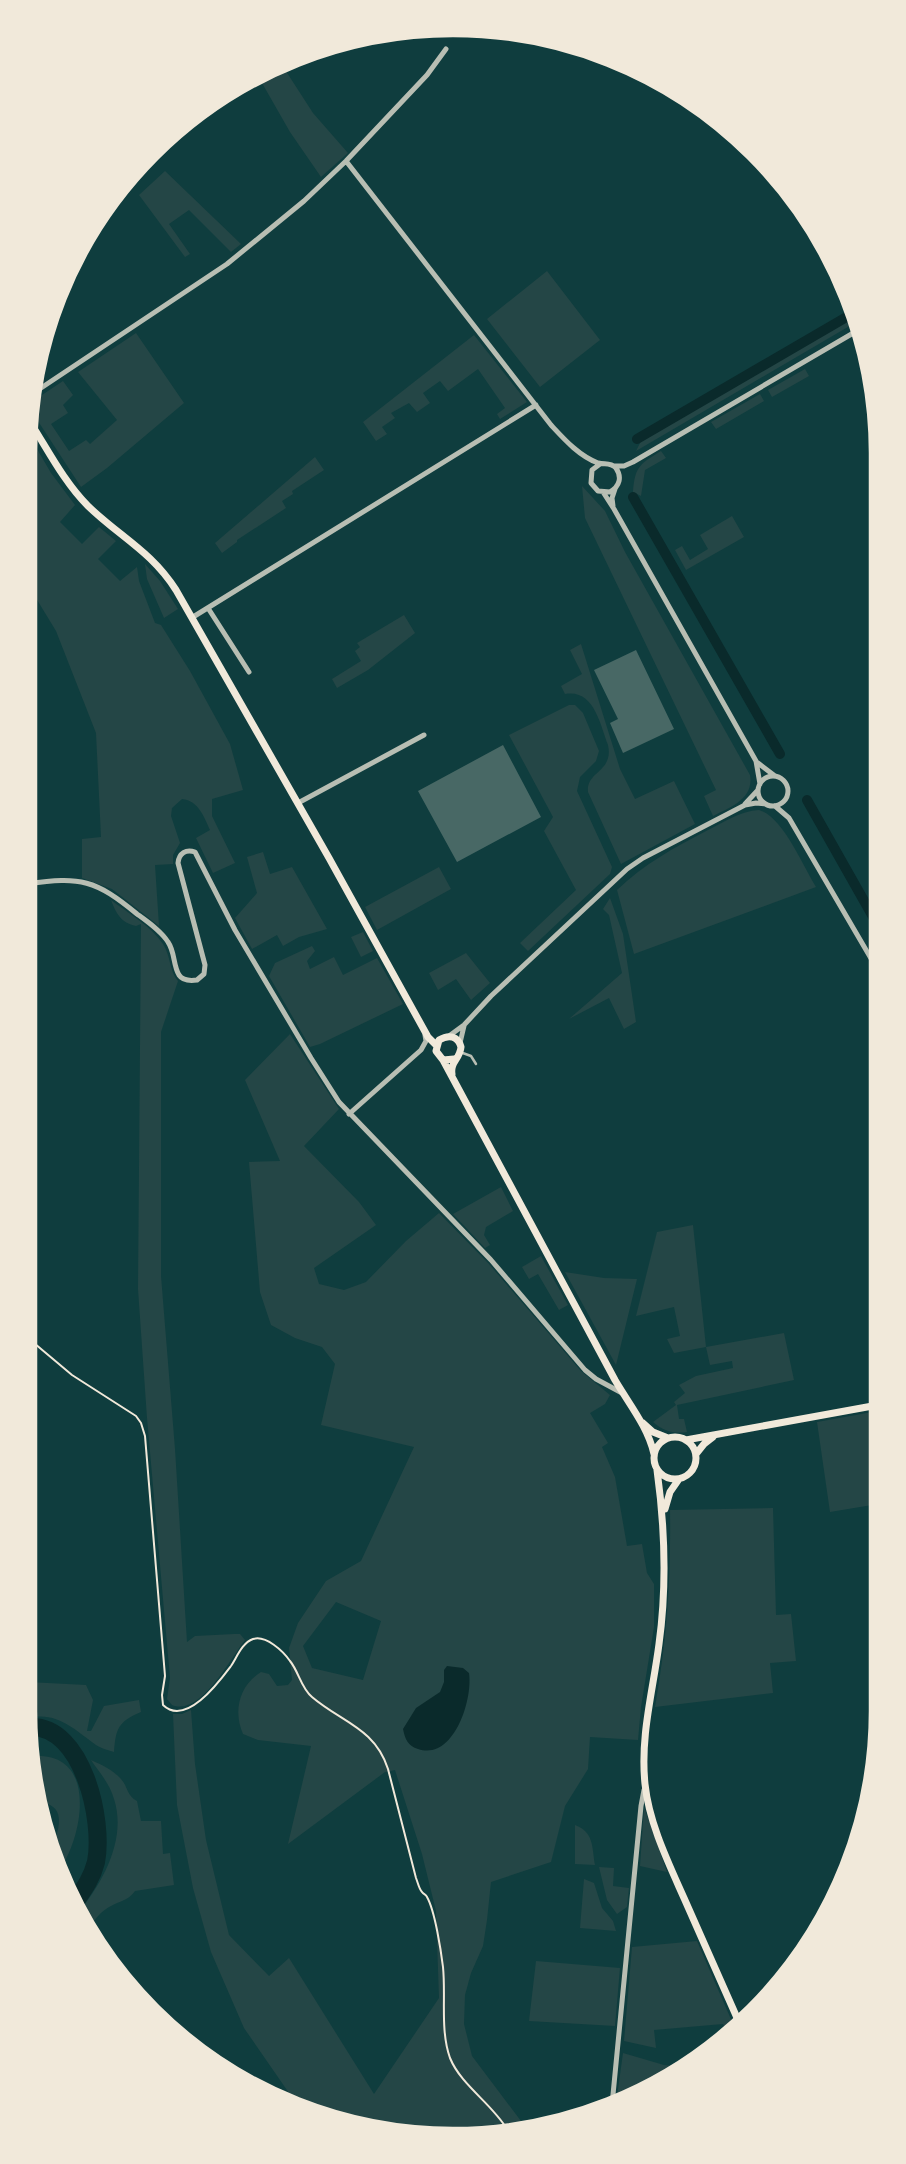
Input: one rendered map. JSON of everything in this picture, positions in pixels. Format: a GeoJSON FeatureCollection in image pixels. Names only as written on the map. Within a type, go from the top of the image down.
{"type":"FeatureCollection","features":[{"type":"Feature","properties":{"kind":"main road"},"geometry":{"type":"LineString","coordinates":[[37,433],[65,478],[84,502],[156,563],[169,578],[298,803],[425,1032],[436,1045]]}},
{"type":"Feature","properties":{"kind":"main road"},"geometry":{"type":"LineString","coordinates":[[425,1032],[432,1036],[447,1036],[457,1039],[460,1043],[460,1052],[454,1060],[451,1069],[454,1082]]}},
{"type":"Feature","properties":{"kind":"main road"},"geometry":{"type":"LineString","coordinates":[[447,1036],[439,1040],[436,1045],[436,1051],[443,1060],[623,1394],[637,1416],[654,1454],[663,1517],[664,1563],[660,1643],[646,1730],[645,1784],[649,1806],[666,1856],[736,2016]]}},
{"type":"Feature","properties":{"kind":"main road"},"geometry":{"type":"LineString","coordinates":[[443,1060],[454,1060]]}},
{"type":"Feature","properties":{"kind":"main road"},"geometry":{"type":"LineString","coordinates":[[686,1440],[870,1407]]}},
{"type":"Feature","properties":{"kind":"main road"},"geometry":{"type":"LineString","coordinates":[[637,1416],[653,1432],[668,1438],[678,1437],[686,1440],[696,1454],[696,1462],[687,1476],[671,1480],[657,1470]]}},
{"type":"Feature","properties":{"kind":"main road"},"geometry":{"type":"LineString","coordinates":[[696,1454],[704,1444],[718,1434]]}},
{"type":"Feature","properties":{"kind":"main road"},"geometry":{"type":"LineString","coordinates":[[654,1454],[657,1447],[668,1438]]}},
{"type":"Feature","properties":{"kind":"main road"},"geometry":{"type":"LineString","coordinates":[[663,1517],[667,1500],[679,1479]]}},
{"type":"Feature","properties":{"kind":"street"},"geometry":{"type":"LineString","coordinates":[[42,388],[231,260],[304,201],[346,162],[427,76],[446,49]]}},
{"type":"Feature","properties":{"kind":"street"},"geometry":{"type":"LineString","coordinates":[[346,162],[561,436],[584,455],[600,464]]}},
{"type":"Feature","properties":{"kind":"street"},"geometry":{"type":"LineString","coordinates":[[590,475],[592,470],[600,464],[607,463],[615,466],[624,466],[633,462],[852,333]]}},
{"type":"Feature","properties":{"kind":"street"},"geometry":{"type":"LineString","coordinates":[[193,617],[536,405]]}},
{"type":"Feature","properties":{"kind":"street"},"geometry":{"type":"LineString","coordinates":[[584,455],[590,466],[590,475],[594,488],[603,492],[614,509],[756,761],[765,770],[787,784],[788,793],[786,798],[775,806]]}},
{"type":"Feature","properties":{"kind":"street"},"geometry":{"type":"LineString","coordinates":[[620,475],[633,462]]}},
{"type":"Feature","properties":{"kind":"street"},"geometry":{"type":"LineString","coordinates":[[614,509],[612,498],[620,480],[620,475],[615,466]]}},
{"type":"Feature","properties":{"kind":"street"},"geometry":{"type":"LineString","coordinates":[[603,492],[615,489]]}},
{"type":"Feature","properties":{"kind":"street"},"geometry":{"type":"LineString","coordinates":[[208,608],[249,672]]}},
{"type":"Feature","properties":{"kind":"street"},"geometry":{"type":"LineString","coordinates":[[298,803],[424,735]]}},
{"type":"Feature","properties":{"kind":"street"},"geometry":{"type":"LineString","coordinates":[[756,761],[760,797],[766,804]]}},
{"type":"Feature","properties":{"kind":"street"},"geometry":{"type":"LineString","coordinates":[[745,805],[768,777],[776,776]]}},
{"type":"Feature","properties":{"kind":"street"},"geometry":{"type":"LineString","coordinates":[[786,798],[789,818]]}},
{"type":"Feature","properties":{"kind":"street"},"geometry":{"type":"LineString","coordinates":[[447,1036],[464,1026],[498,989],[627,869],[643,858],[745,805],[756,803],[775,806],[789,818],[870,957]]}},
{"type":"Feature","properties":{"kind":"street"},"geometry":{"type":"LineString","coordinates":[[36,883],[68,880],[90,883],[104,889],[119,899],[164,937],[172,948],[178,971],[182,978],[197,980],[204,974],[205,965],[178,863],[183,852],[190,850],[195,852],[239,938],[311,1058],[349,1114],[491,1260],[581,1365],[596,1379],[623,1394]]}},
{"type":"Feature","properties":{"kind":"street"},"geometry":{"type":"LineString","coordinates":[[460,1043],[464,1026]]}},
{"type":"Feature","properties":{"kind":"street"},"geometry":{"type":"LineString","coordinates":[[349,1114],[421,1050],[426,1041],[425,1032]]}},
{"type":"Feature","properties":{"kind":"street"},"geometry":{"type":"LineString","coordinates":[[613,2096],[641,1806],[645,1784]]}},
{"type":"Feature","properties":{"kind":"lane"},"geometry":{"type":"LineString","coordinates":[[460,1052],[471,1056],[476,1064]]}},
{"type":"Feature","properties":{"kind":"path"},"geometry":{"type":"LineString","coordinates":[[36,1345],[72,1375],[136,1416],[142,1423],[145,1436],[165,1676],[162,1695],[163,1705],[169,1709],[180,1711],[196,1704],[224,1674],[245,1645],[253,1639],[261,1639],[280,1650],[291,1662],[302,1684],[312,1697],[362,1730],[381,1752],[388,1769],[416,1878],[421,1891],[427,1895],[435,1922],[443,1969],[446,2041],[450,2057],[455,2069],[486,2102],[503,2124]]}},
{"type":"Feature","properties":{"kind":"shaded area"},"geometry":{"type":"Polygon","coordinates":[[[286,71],[313,113],[348,153],[321,177],[290,132],[262,83],[286,71]]]}},
{"type":"Feature","properties":{"kind":"shaded area"},"geometry":{"type":"Polygon","coordinates":[[[165,171],[241,244],[231,252],[189,210],[169,224],[190,254],[185,257],[139,195],[165,171]]]}},
{"type":"Feature","properties":{"kind":"shaded area"},"geometry":{"type":"Polygon","coordinates":[[[547,271],[600,340],[540,387],[487,319],[547,271]]]}},
{"type":"Feature","properties":{"kind":"shaded area"},"geometry":{"type":"Polygon","coordinates":[[[848,320],[850,326],[636,451],[641,441],[848,320]]]}},
{"type":"Feature","properties":{"kind":"shaded area"},"geometry":{"type":"Polygon","coordinates":[[[136,333],[184,403],[107,468],[81,487],[38,421],[40,396],[63,381],[73,395],[63,405],[68,413],[51,424],[69,451],[86,440],[90,444],[117,420],[78,372],[136,333]]]}},
{"type":"Feature","properties":{"kind":"shaded area"},"geometry":{"type":"Polygon","coordinates":[[[474,335],[527,402],[500,419],[497,414],[505,408],[478,369],[448,391],[440,381],[423,393],[430,403],[417,412],[409,403],[391,413],[395,418],[382,427],[387,434],[376,441],[363,422],[474,335]]]}},
{"type":"Feature","properties":{"kind":"shaded area"},"geometry":{"type":"Polygon","coordinates":[[[805,369],[809,376],[772,397],[768,390],[805,369]]]}},
{"type":"Feature","properties":{"kind":"shaded area"},"geometry":{"type":"Polygon","coordinates":[[[760,394],[764,401],[716,429],[711,422],[760,394]]]}},
{"type":"Feature","properties":{"kind":"shaded area"},"geometry":{"type":"Polygon","coordinates":[[[36,448],[51,473],[75,505],[60,522],[82,544],[99,527],[116,541],[98,559],[120,581],[137,567],[139,581],[155,623],[161,625],[190,671],[230,744],[243,790],[212,799],[212,816],[235,863],[213,873],[196,838],[210,830],[200,810],[193,803],[182,799],[172,808],[171,816],[180,843],[173,855],[173,864],[155,865],[159,926],[112,889],[82,878],[82,839],[101,837],[96,733],[56,631],[36,598],[36,448]]]}},
{"type":"Feature","properties":{"kind":"shaded area"},"geometry":{"type":"Polygon","coordinates":[[[661,451],[666,458],[645,470],[641,496],[633,492],[637,471],[643,463],[661,451]]]}},
{"type":"Feature","properties":{"kind":"shaded area"},"geometry":{"type":"Polygon","coordinates":[[[315,457],[324,470],[292,491],[293,494],[282,501],[286,508],[237,540],[237,542],[222,553],[215,543],[315,457]]]}},
{"type":"Feature","properties":{"kind":"shaded area"},"geometry":{"type":"Polygon","coordinates":[[[582,486],[605,511],[625,552],[750,775],[750,783],[745,796],[734,805],[713,816],[704,796],[716,790],[585,518],[582,486]]]}},
{"type":"Feature","properties":{"kind":"shaded area"},"geometry":{"type":"Polygon","coordinates":[[[732,516],[744,537],[686,570],[675,550],[682,546],[690,560],[708,549],[700,535],[732,516]]]}},
{"type":"Feature","properties":{"kind":"shaded area"},"geometry":{"type":"Polygon","coordinates":[[[145,564],[160,581],[178,609],[164,618],[147,579],[145,564]]]}},
{"type":"Feature","properties":{"kind":"shaded area"},"geometry":{"type":"Polygon","coordinates":[[[404,615],[415,633],[368,670],[337,688],[332,679],[361,661],[355,651],[360,647],[357,643],[404,615]]]}},
{"type":"Feature","properties":{"kind":"shaded area"},"geometry":{"type":"Polygon","coordinates":[[[581,644],[620,769],[635,799],[674,781],[695,824],[621,864],[588,792],[591,780],[604,766],[609,754],[599,718],[589,702],[575,694],[565,694],[561,686],[582,674],[570,650],[581,644]]]}},
{"type":"Feature","properties":{"kind":"shaded area"},"geometry":{"type":"Polygon","coordinates":[[[569,705],[575,705],[583,713],[599,751],[596,761],[580,777],[577,791],[612,867],[610,874],[528,951],[520,943],[576,890],[544,831],[553,817],[509,735],[569,705]]]}},
{"type":"Feature","properties":{"kind":"shaded area"},"geometry":{"type":"Polygon","coordinates":[[[759,810],[768,814],[784,832],[816,887],[634,954],[617,890],[649,864],[684,843],[732,817],[745,812],[759,810]]]}},
{"type":"Feature","properties":{"kind":"shaded area"},"geometry":{"type":"Polygon","coordinates":[[[263,852],[270,874],[292,867],[327,929],[299,937],[283,946],[277,935],[252,949],[235,918],[257,893],[247,857],[263,852]]]}},
{"type":"Feature","properties":{"kind":"shaded area"},"geometry":{"type":"Polygon","coordinates":[[[439,867],[451,889],[377,930],[365,907],[439,867]]]}},
{"type":"Feature","properties":{"kind":"shaded area"},"geometry":{"type":"Polygon","coordinates":[[[610,898],[623,934],[636,1022],[624,1029],[609,998],[569,1019],[622,973],[609,915],[603,909],[610,898]]]}},
{"type":"Feature","properties":{"kind":"shaded area"},"geometry":{"type":"Polygon","coordinates":[[[111,900],[158,937],[166,949],[173,973],[178,981],[161,1032],[161,1276],[175,1449],[187,1642],[195,1636],[234,1634],[240,1634],[245,1640],[204,1694],[194,1702],[183,1706],[172,1705],[167,1699],[170,1678],[147,1418],[138,1289],[141,924],[131,925],[123,920],[117,913],[111,900]]]}},
{"type":"Feature","properties":{"kind":"shaded area"},"geometry":{"type":"Polygon","coordinates":[[[363,932],[373,951],[361,957],[351,937],[363,932]]]}},
{"type":"Feature","properties":{"kind":"shaded area"},"geometry":{"type":"Polygon","coordinates":[[[312,946],[315,951],[307,961],[310,969],[334,957],[343,975],[377,958],[403,1004],[310,1047],[269,976],[275,963],[312,946]]]}},
{"type":"Feature","properties":{"kind":"shaded area"},"geometry":{"type":"Polygon","coordinates":[[[466,953],[490,983],[471,1000],[456,979],[438,990],[429,973],[466,953]]]}},
{"type":"Feature","properties":{"kind":"shaded area"},"geometry":{"type":"Polygon","coordinates":[[[290,1034],[339,1109],[304,1146],[359,1202],[376,1225],[314,1268],[319,1284],[344,1290],[366,1282],[406,1241],[439,1213],[489,1264],[581,1371],[610,1395],[605,1404],[590,1413],[608,1443],[602,1447],[615,1477],[627,1546],[642,1544],[647,1573],[654,1584],[654,1627],[641,1707],[638,1740],[590,1737],[588,1769],[565,1806],[551,1862],[491,1882],[483,1946],[471,1973],[465,1995],[464,2024],[472,2056],[522,2122],[453,2128],[399,2124],[345,2114],[290,2094],[244,2028],[211,1952],[193,1888],[177,1805],[173,1714],[182,1714],[191,1710],[195,1764],[206,1840],[229,1935],[269,1976],[289,1958],[374,2094],[439,1998],[436,1911],[422,1854],[395,1770],[385,1772],[288,1844],[311,1746],[258,1740],[243,1734],[238,1717],[238,1708],[243,1692],[248,1684],[261,1672],[269,1674],[277,1686],[288,1685],[292,1680],[289,1648],[298,1623],[326,1581],[361,1561],[414,1447],[321,1425],[335,1364],[322,1347],[295,1338],[271,1325],[260,1292],[249,1162],[280,1161],[245,1080],[290,1034]],[[336,1602],[303,1646],[312,1668],[363,1680],[381,1621],[336,1602]]]}},
{"type":"Feature","properties":{"kind":"shaded area"},"geometry":{"type":"Polygon","coordinates":[[[501,1187],[513,1211],[486,1227],[484,1235],[490,1245],[485,1248],[453,1214],[501,1187]]]}},
{"type":"Feature","properties":{"kind":"shaded area"},"geometry":{"type":"Polygon","coordinates":[[[693,1225],[706,1347],[674,1353],[667,1339],[680,1336],[674,1307],[636,1316],[657,1232],[693,1225]]]}},
{"type":"Feature","properties":{"kind":"shaded area"},"geometry":{"type":"Polygon","coordinates":[[[541,1256],[568,1305],[559,1310],[538,1274],[529,1279],[522,1267],[541,1256]]]}},
{"type":"Feature","properties":{"kind":"shaded area"},"geometry":{"type":"Polygon","coordinates":[[[565,1272],[604,1278],[637,1279],[616,1365],[565,1272]]]}},
{"type":"Feature","properties":{"kind":"shaded area"},"geometry":{"type":"Polygon","coordinates":[[[784,1333],[794,1380],[677,1405],[679,1419],[684,1419],[687,1432],[678,1433],[661,1428],[653,1422],[676,1405],[674,1402],[685,1393],[679,1385],[696,1376],[733,1368],[732,1361],[710,1365],[706,1347],[784,1333]]]}},
{"type":"Feature","properties":{"kind":"shaded area"},"geometry":{"type":"Polygon","coordinates":[[[870,1412],[870,1505],[830,1512],[817,1422],[870,1412]]]}},
{"type":"Feature","properties":{"kind":"shaded area"},"geometry":{"type":"Polygon","coordinates":[[[773,1508],[776,1615],[791,1614],[796,1661],[770,1663],[773,1693],[655,1707],[663,1657],[667,1609],[670,1560],[670,1510],[773,1508]]]}},
{"type":"Feature","properties":{"kind":"shaded area"},"geometry":{"type":"Polygon","coordinates":[[[447,1666],[463,1668],[469,1673],[468,1698],[464,1712],[451,1737],[442,1746],[431,1750],[418,1749],[408,1742],[403,1729],[416,1708],[440,1692],[444,1682],[444,1670],[447,1666]]]}},
{"type":"Feature","properties":{"kind":"shaded area"},"geometry":{"type":"Polygon","coordinates":[[[36,1682],[86,1685],[93,1700],[87,1731],[91,1731],[104,1706],[139,1700],[141,1712],[127,1719],[117,1731],[114,1752],[98,1746],[65,1723],[48,1717],[36,1717],[36,1682]]]}},
{"type":"Feature","properties":{"kind":"shaded area"},"geometry":{"type":"Polygon","coordinates":[[[39,1757],[55,1759],[69,1768],[77,1782],[80,1799],[79,1818],[75,1837],[64,1861],[56,1837],[59,1822],[58,1815],[51,1805],[47,1804],[39,1757]]]}},
{"type":"Feature","properties":{"kind":"shaded area"},"geometry":{"type":"Polygon","coordinates":[[[91,1760],[111,1770],[121,1779],[131,1797],[137,1801],[141,1821],[161,1821],[163,1854],[170,1853],[174,1885],[135,1891],[127,1898],[104,1910],[94,1922],[84,1905],[104,1874],[115,1844],[117,1829],[114,1799],[107,1783],[91,1760]]]}},
{"type":"Feature","properties":{"kind":"shaded area"},"geometry":{"type":"Polygon","coordinates":[[[644,1807],[667,1872],[640,1866],[644,1807]]]}},
{"type":"Feature","properties":{"kind":"shaded area"},"geometry":{"type":"Polygon","coordinates":[[[575,1825],[589,1836],[595,1865],[575,1864],[575,1825]]]}},
{"type":"Feature","properties":{"kind":"shaded area"},"geometry":{"type":"Polygon","coordinates":[[[599,1867],[614,1868],[613,1886],[629,1888],[627,1907],[617,1914],[607,1900],[599,1867]]]}},
{"type":"Feature","properties":{"kind":"shaded area"},"geometry":{"type":"Polygon","coordinates":[[[584,1879],[594,1883],[602,1908],[613,1921],[616,1931],[580,1928],[584,1879]]]}},
{"type":"Feature","properties":{"kind":"shaded area"},"geometry":{"type":"Polygon","coordinates":[[[697,1941],[732,2021],[724,2027],[723,2024],[654,2030],[656,2048],[624,2041],[632,1947],[697,1941]]]}},
{"type":"Feature","properties":{"kind":"shaded area"},"geometry":{"type":"Polygon","coordinates":[[[536,1961],[620,1968],[615,2026],[529,2021],[536,1961]]]}},
{"type":"Feature","properties":{"kind":"shaded area"},"geometry":{"type":"Polygon","coordinates":[[[623,2053],[672,2066],[637,2085],[617,2094],[623,2053]]]}},
{"type":"Feature","properties":{"kind":"building"},"geometry":{"type":"Polygon","coordinates":[[[636,650],[674,729],[623,753],[610,723],[618,719],[594,670],[636,650]]]}},
{"type":"Feature","properties":{"kind":"building"},"geometry":{"type":"Polygon","coordinates":[[[503,745],[541,817],[457,862],[418,791],[503,745]]]}},
{"type":"Feature","properties":{"kind":"waterway"},"geometry":{"type":"LineString","coordinates":[[637,439],[847,317]]}},
{"type":"Feature","properties":{"kind":"waterway"},"geometry":{"type":"LineString","coordinates":[[633,497],[780,754]]}},
{"type":"Feature","properties":{"kind":"waterway"},"geometry":{"type":"LineString","coordinates":[[807,800],[870,911]]}},
{"type":"Feature","properties":{"kind":"waterway"},"geometry":{"type":"LineString","coordinates":[[37,1728],[48,1731],[64,1741],[76,1758],[86,1778],[93,1801],[97,1823],[98,1844],[96,1862],[90,1878],[79,1896]]}}]}
